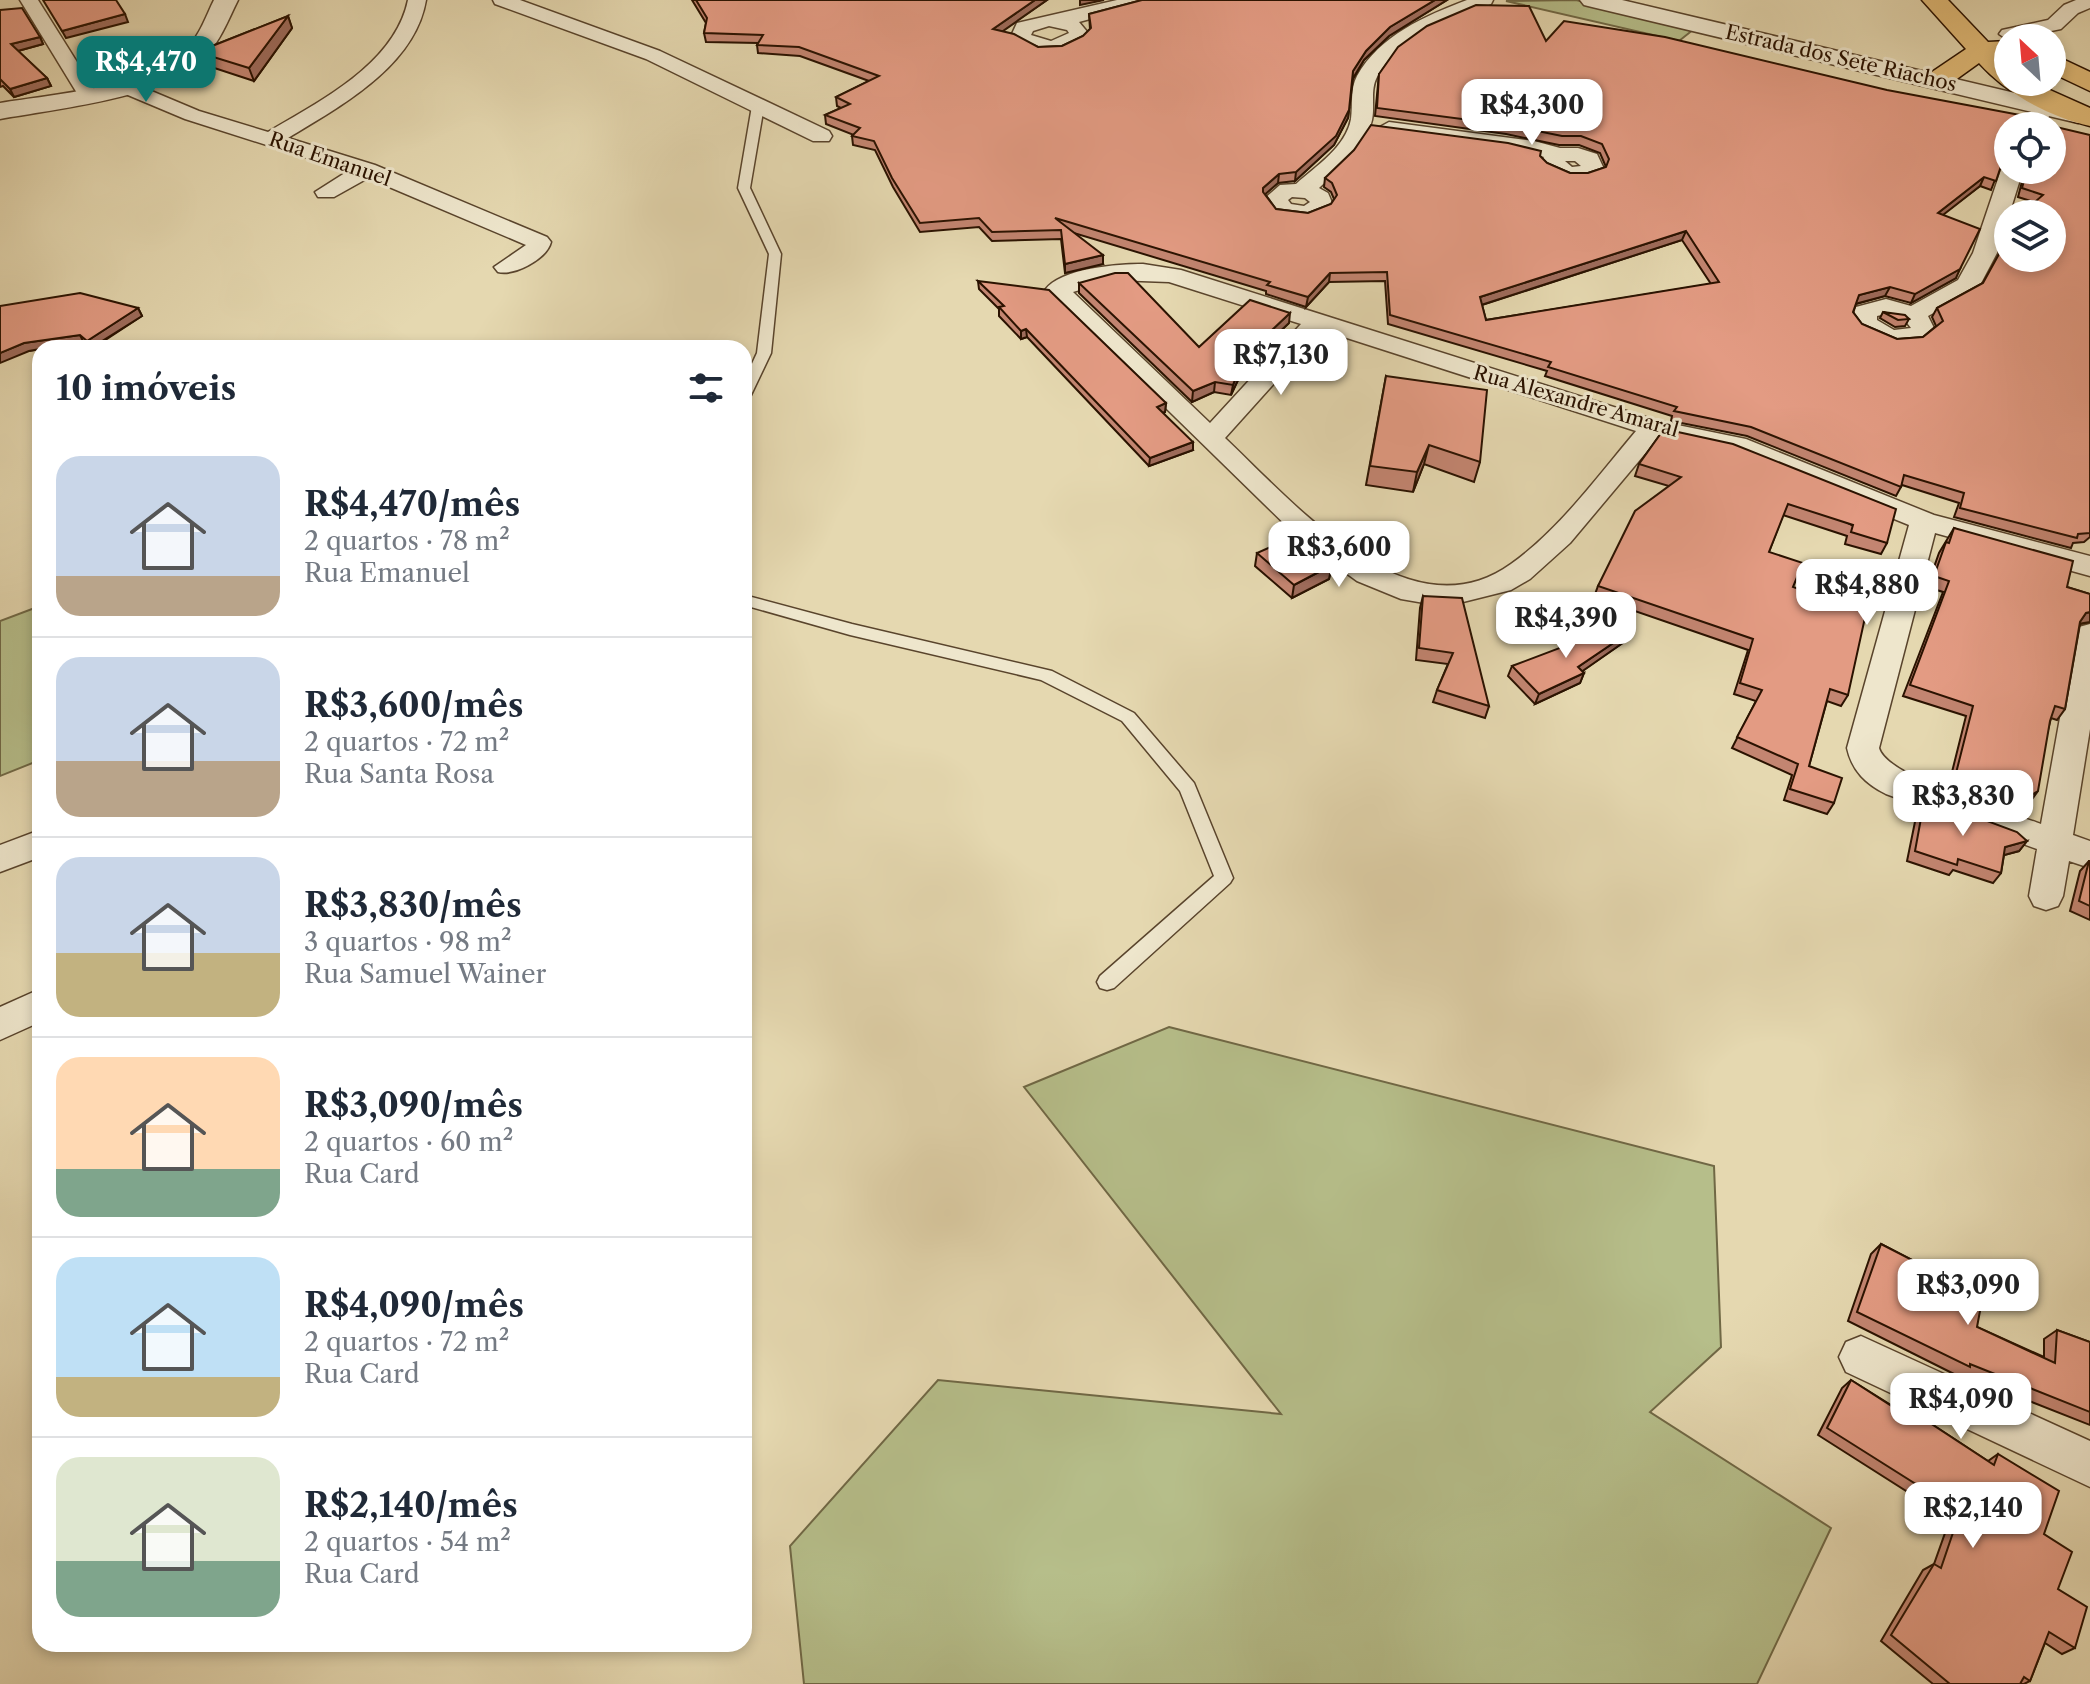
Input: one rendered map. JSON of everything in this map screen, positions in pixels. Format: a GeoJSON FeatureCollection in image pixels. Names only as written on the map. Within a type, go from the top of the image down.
{"type":"FeatureCollection","features":[{"type":"Feature","properties":{"kind":"main road"},"geometry":{"type":"LineString","coordinates":[[1934,0],[1994,65]]}},
{"type":"Feature","properties":{"kind":"main road"},"geometry":{"type":"LineString","coordinates":[[1987,17],[1994,24]]}},
{"type":"Feature","properties":{"kind":"main road"},"geometry":{"type":"LineString","coordinates":[[1938,80],[1979,51],[1994,46]]}},
{"type":"Feature","properties":{"kind":"main road"},"geometry":{"type":"LineString","coordinates":[[2066,70],[2090,83]]}},
{"type":"Feature","properties":{"kind":"main road"},"geometry":{"type":"LineString","coordinates":[[2043,96],[2084,116]]}},
{"type":"Feature","properties":{"kind":"street"},"geometry":{"type":"LineString","coordinates":[[0,111],[123,86],[161,73],[191,57],[206,38],[226,0]]}},
{"type":"Feature","properties":{"kind":"street"},"geometry":{"type":"LineString","coordinates":[[272,139],[321,109],[396,47],[414,20],[417,0]]}},
{"type":"Feature","properties":{"kind":"street"},"geometry":{"type":"LineString","coordinates":[[502,0],[653,55],[821,136]]}},
{"type":"Feature","properties":{"kind":"street"},"geometry":{"type":"LineString","coordinates":[[1059,21],[1139,0]]}},
{"type":"Feature","properties":{"kind":"street"},"geometry":{"type":"LineString","coordinates":[[1303,190],[1344,149],[1361,124],[1361,100],[1367,78],[1383,55],[1413,31],[1484,0]]}},
{"type":"Feature","properties":{"kind":"street","name":"Estrada dos Sete Riachos"},"geometry":{"type":"LineString","coordinates":[[1592,0],[1938,80],[2027,112]]}},
{"type":"Feature","properties":{"kind":"street"},"geometry":{"type":"LineString","coordinates":[[2055,24],[2071,9],[2090,1]]}},
{"type":"Feature","properties":{"kind":"street"},"geometry":{"type":"LineString","coordinates":[[24,5],[87,94]]}},
{"type":"Feature","properties":{"kind":"street","name":"Rua Emanuel"},"geometry":{"type":"LineString","coordinates":[[123,86],[165,105],[367,170],[535,238],[541,245],[506,267]]}},
{"type":"Feature","properties":{"kind":"street"},"geometry":{"type":"LineString","coordinates":[[1361,124],[1534,147],[1559,155]]}},
{"type":"Feature","properties":{"kind":"street"},"geometry":{"type":"LineString","coordinates":[[326,192],[367,170]]}},
{"type":"Feature","properties":{"kind":"street"},"geometry":{"type":"LineString","coordinates":[[1913,314],[1968,285],[1985,253],[2007,184]]}},
{"type":"Feature","properties":{"kind":"street","name":"Rua Alexandre Amaral"},"geometry":{"type":"LineString","coordinates":[[1210,439],[1057,290],[1091,276],[1116,271],[1173,275],[1653,428],[1736,445],[1924,521],[2090,566]]}},
{"type":"Feature","properties":{"kind":"street"},"geometry":{"type":"LineString","coordinates":[[1316,322],[1210,439],[1347,564],[1391,585],[1422,594],[1460,594],[1502,582],[1537,562],[1653,428]]}},
{"type":"Feature","properties":{"kind":"street"},"geometry":{"type":"LineString","coordinates":[[1924,521],[1863,748],[1870,766],[1884,778],[2090,855]]}},
{"type":"Feature","properties":{"kind":"street"},"geometry":{"type":"LineString","coordinates":[[2046,896],[2090,634]]}},
{"type":"Feature","properties":{"kind":"street"},"geometry":{"type":"LineString","coordinates":[[0,859],[32,846]]}},
{"type":"Feature","properties":{"kind":"street"},"geometry":{"type":"LineString","coordinates":[[0,1024],[32,1009]]}},
{"type":"Feature","properties":{"kind":"street"},"geometry":{"type":"LineString","coordinates":[[1861,1357],[2090,1464]]}},
{"type":"Feature","properties":{"kind":"lane"},"geometry":{"type":"LineString","coordinates":[[752,378],[764,353],[775,254],[744,188],[758,106]]}},
{"type":"Feature","properties":{"kind":"lane"},"geometry":{"type":"LineString","coordinates":[[752,602],[850,629],[1046,675],[1128,717],[1188,788],[1224,878],[1107,982]]}},
{"type":"Feature","properties":{"kind":"green space"},"geometry":{"type":"Polygon","coordinates":[[[1576,0],[1694,29],[1679,41],[1506,1],[1576,0]]]}},
{"type":"Feature","properties":{"kind":"green space"},"geometry":{"type":"Polygon","coordinates":[[[32,609],[32,763],[0,776],[0,621],[32,609]]]}},
{"type":"Feature","properties":{"kind":"green space"},"geometry":{"type":"Polygon","coordinates":[[[1169,1027],[1714,1166],[1721,1347],[1650,1412],[1831,1528],[1757,1684],[804,1684],[790,1546],[938,1380],[1281,1414],[1024,1087],[1169,1027]]]}},
{"type":"Feature","properties":{"kind":"building"},"geometry":{"type":"Polygon","coordinates":[[[43,0],[116,0],[125,14],[62,31],[43,0]]]}},
{"type":"Feature","properties":{"kind":"building"},"geometry":{"type":"Polygon","coordinates":[[[696,0],[1035,0],[993,29],[1014,34],[1038,47],[1062,46],[1083,36],[1091,28],[1089,14],[1142,0],[1435,0],[1390,27],[1366,51],[1353,71],[1349,110],[1336,136],[1296,172],[1279,174],[1263,188],[1276,209],[1308,213],[1331,204],[1337,195],[1332,183],[1325,178],[1354,150],[1371,125],[1508,143],[1541,151],[1540,156],[1547,163],[1570,173],[1588,173],[1606,167],[1609,159],[1602,144],[1581,136],[1562,136],[1508,125],[1377,108],[1379,74],[1398,47],[1427,26],[1476,5],[1529,6],[1546,41],[1564,21],[1665,37],[1887,90],[2004,112],[1994,112],[1994,180],[1984,177],[1938,213],[1980,229],[1960,269],[1915,294],[1890,287],[1859,295],[1853,312],[1862,324],[1897,339],[1923,337],[1943,321],[1937,308],[1983,283],[1994,263],[1994,272],[2066,272],[2066,200],[2037,200],[2043,195],[2022,188],[2023,184],[2066,184],[2066,129],[2090,135],[2090,533],[2078,534],[2077,538],[1960,508],[1964,493],[1904,475],[1901,487],[1751,427],[1674,411],[1677,407],[1548,367],[1551,362],[1390,315],[1387,272],[1330,273],[1308,297],[1267,285],[1270,282],[1055,218],[1103,255],[1065,264],[1061,230],[992,232],[979,218],[920,223],[892,178],[874,141],[852,136],[860,128],[825,115],[850,104],[836,97],[879,76],[799,47],[757,45],[763,35],[704,33],[707,18],[696,0]],[[1686,231],[1480,297],[1486,320],[1719,282],[1686,231]]]}},
{"type":"Feature","properties":{"kind":"building"},"geometry":{"type":"Polygon","coordinates":[[[22,8],[40,37],[11,44],[47,78],[10,89],[0,79],[0,10],[22,8]]]}},
{"type":"Feature","properties":{"kind":"building"},"geometry":{"type":"Polygon","coordinates":[[[288,16],[249,68],[197,52],[288,16]]]}},
{"type":"Feature","properties":{"kind":"building"},"geometry":{"type":"Polygon","coordinates":[[[1115,273],[1128,273],[1199,347],[1250,300],[1290,313],[1251,350],[1255,351],[1239,369],[1233,385],[1215,382],[1193,391],[1079,283],[1115,273]]]}},
{"type":"Feature","properties":{"kind":"building"},"geometry":{"type":"Polygon","coordinates":[[[978,281],[1049,290],[1166,403],[1157,407],[1193,442],[1150,458],[1026,329],[1021,331],[999,307],[1004,306],[978,281]]]}},
{"type":"Feature","properties":{"kind":"building"},"geometry":{"type":"Polygon","coordinates":[[[80,293],[138,308],[89,340],[80,335],[32,340],[0,353],[0,306],[80,293]]]}},
{"type":"Feature","properties":{"kind":"building"},"geometry":{"type":"Polygon","coordinates":[[[1883,312],[1905,315],[1909,319],[1898,320],[1883,312]]]}},
{"type":"Feature","properties":{"kind":"building"},"geometry":{"type":"Polygon","coordinates":[[[1386,376],[1487,390],[1480,462],[1429,445],[1417,472],[1370,466],[1386,376]]]}},
{"type":"Feature","properties":{"kind":"building"},"geometry":{"type":"Polygon","coordinates":[[[1664,429],[1733,444],[1896,509],[1887,543],[1851,532],[1853,525],[1788,504],[1769,552],[1803,563],[1793,587],[1866,613],[1848,695],[1830,689],[1809,766],[1842,778],[1834,803],[1790,789],[1798,764],[1737,737],[1762,690],[1740,683],[1753,639],[1598,586],[1635,511],[1681,477],[1639,464],[1664,429]]]}},
{"type":"Feature","properties":{"kind":"building"},"geometry":{"type":"Polygon","coordinates":[[[1954,528],[2073,561],[2067,587],[2090,594],[2090,612],[2080,622],[2065,709],[2055,706],[2038,791],[2022,801],[1955,777],[1973,706],[1910,685],[1949,581],[1934,576],[1954,528]]]}},
{"type":"Feature","properties":{"kind":"building"},"geometry":{"type":"Polygon","coordinates":[[[1295,536],[1332,565],[1294,585],[1257,553],[1295,536]]]}},
{"type":"Feature","properties":{"kind":"building"},"geometry":{"type":"Polygon","coordinates":[[[1423,596],[1462,598],[1489,706],[1437,690],[1453,653],[1419,648],[1423,596]]]}},
{"type":"Feature","properties":{"kind":"building"},"geometry":{"type":"Polygon","coordinates":[[[1623,624],[1628,633],[1578,667],[1584,673],[1539,694],[1512,666],[1623,624]]]}},
{"type":"Feature","properties":{"kind":"building"},"geometry":{"type":"Polygon","coordinates":[[[1924,802],[1946,809],[1947,806],[2017,832],[2027,841],[2005,847],[2001,873],[1958,859],[1957,865],[1915,851],[1924,802]]]}},
{"type":"Feature","properties":{"kind":"building"},"geometry":{"type":"Polygon","coordinates":[[[2090,861],[2090,906],[2079,901],[2090,861]]]}},
{"type":"Feature","properties":{"kind":"building"},"geometry":{"type":"Polygon","coordinates":[[[1881,1244],[1945,1277],[1948,1262],[1986,1279],[1977,1327],[2055,1363],[2057,1330],[2090,1342],[2090,1412],[1970,1364],[1970,1367],[1857,1312],[1881,1244]]]}},
{"type":"Feature","properties":{"kind":"building"},"geometry":{"type":"Polygon","coordinates":[[[1851,1380],[1901,1412],[1904,1406],[1994,1465],[1998,1454],[2059,1491],[2044,1534],[2072,1552],[2058,1589],[2087,1607],[2075,1648],[2049,1632],[2030,1681],[2024,1677],[2020,1684],[1950,1684],[1891,1635],[1934,1564],[1941,1568],[1960,1512],[1827,1428],[1851,1380]]]}}]}
